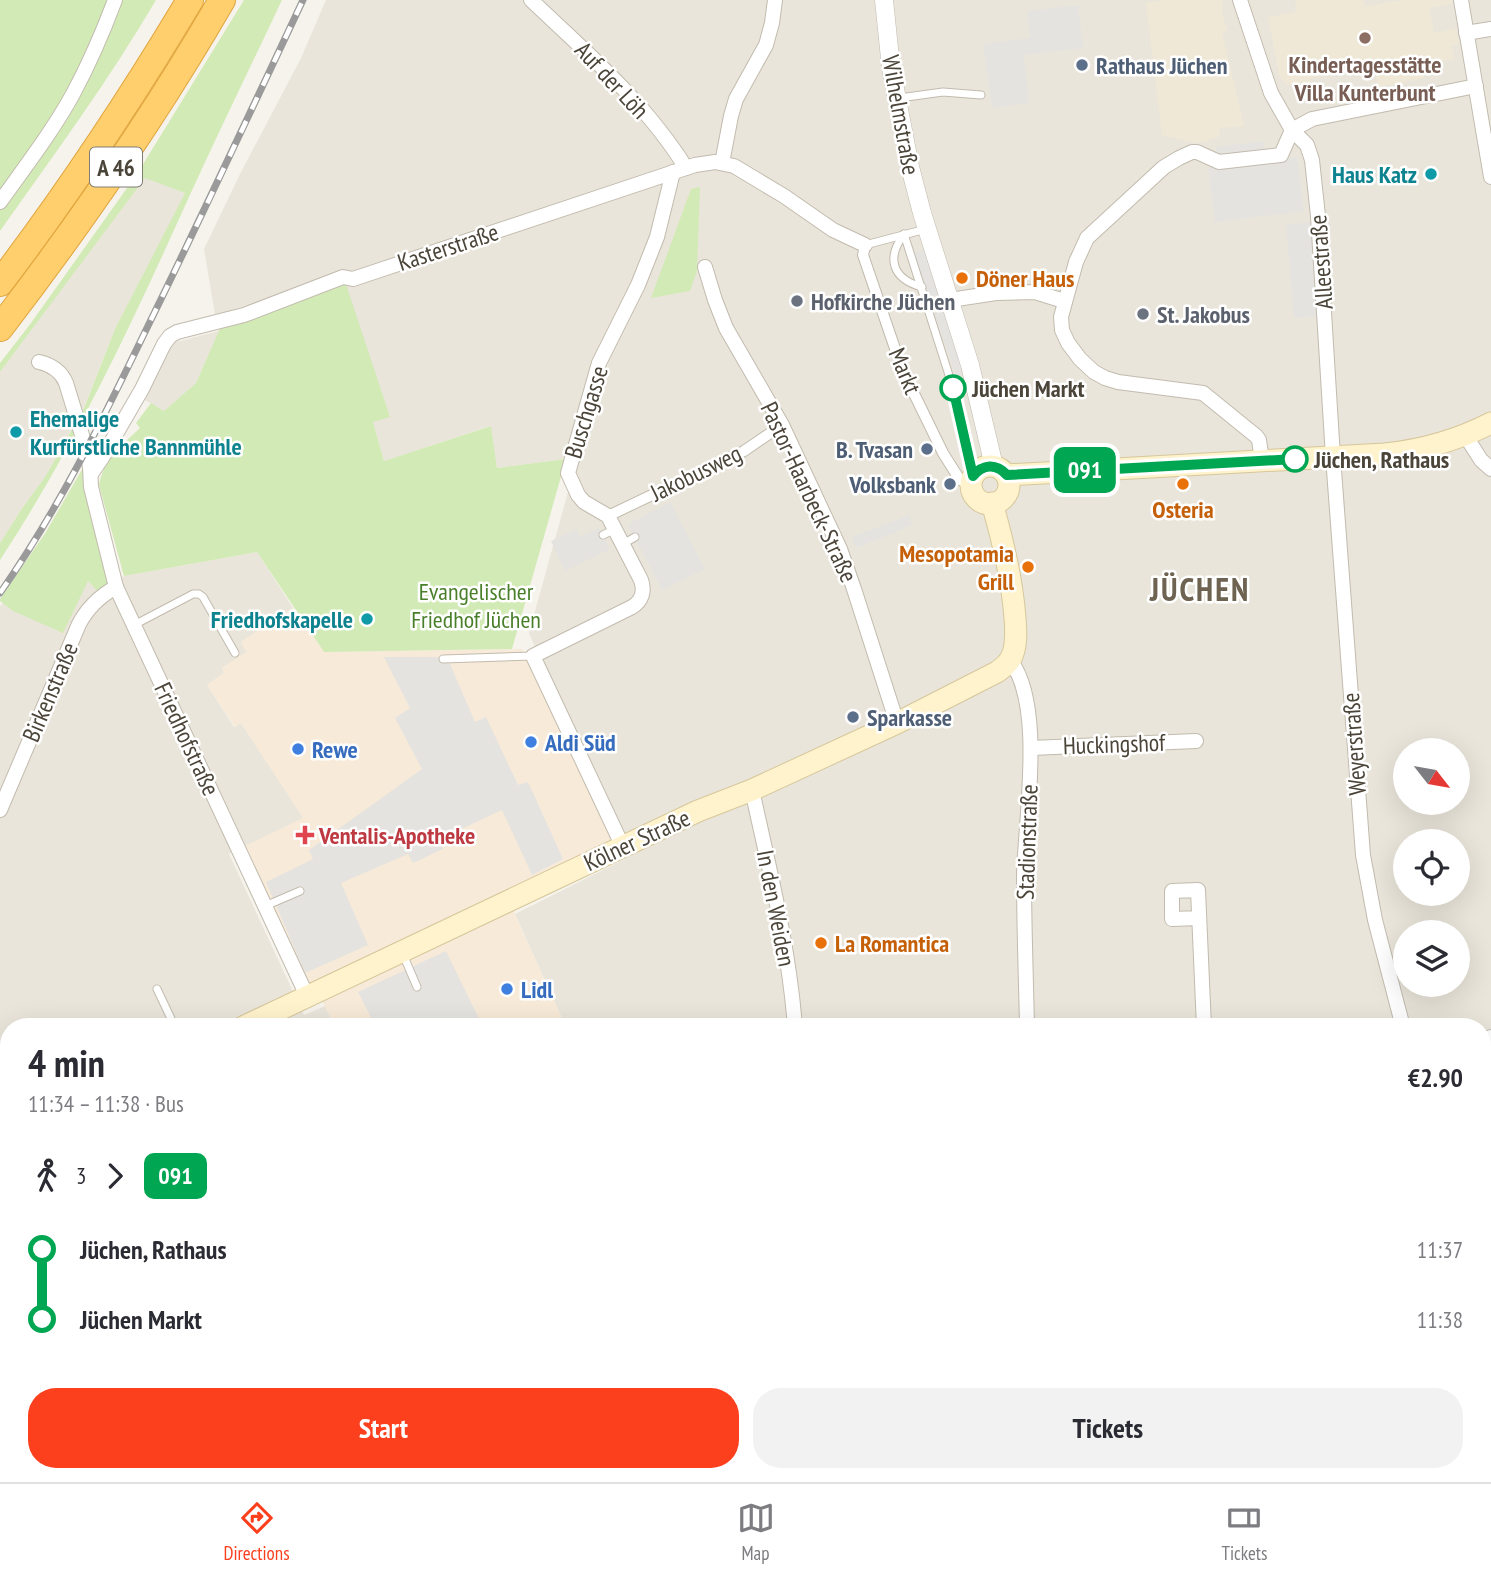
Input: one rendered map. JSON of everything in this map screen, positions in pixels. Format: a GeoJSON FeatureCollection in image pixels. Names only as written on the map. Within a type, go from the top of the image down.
{"type":"FeatureCollection","features":[{"type":"Feature","properties":{"kind":"highway","name":"A 46"},"geometry":{"type":"LineString","coordinates":[[0,283],[97,146],[190,0]]}},
{"type":"Feature","properties":{"kind":"highway","name":"A 46"},"geometry":{"type":"LineString","coordinates":[[0,328],[117,165],[190,55],[222,0]]}},
{"type":"Feature","properties":{"kind":"main road"},"geometry":{"type":"LineString","coordinates":[[972,480],[983,467],[1000,471],[1262,461],[1402,452],[1465,435],[1491,423]]}},
{"type":"Feature","properties":{"kind":"main road"},"geometry":{"type":"LineString","coordinates":[[1000,471],[1009,480],[1008,491],[1002,499],[992,503],[1011,577],[1013,650]]}},
{"type":"Feature","properties":{"kind":"main road","name":"Markt"},"geometry":{"type":"LineString","coordinates":[[972,480],[975,496],[992,503]]}},
{"type":"Feature","properties":{"kind":"main road","name":"Kölner Straße"},"geometry":{"type":"LineString","coordinates":[[262,1018],[698,811],[752,790],[897,723],[991,676],[1002,668],[1013,650]]}},
{"type":"Feature","properties":{"kind":"street"},"geometry":{"type":"LineString","coordinates":[[0,202],[68,102],[94,53],[115,0]]}},
{"type":"Feature","properties":{"kind":"street","name":"Auf der Löh"},"geometry":{"type":"LineString","coordinates":[[531,0],[622,87],[673,148],[680,170]]}},
{"type":"Feature","properties":{"kind":"street"},"geometry":{"type":"LineString","coordinates":[[775,0],[766,45],[734,104],[722,163],[737,168],[834,230],[864,245]]}},
{"type":"Feature","properties":{"kind":"street","name":"Wilhelmstraße"},"geometry":{"type":"LineString","coordinates":[[884,0],[896,99],[910,167],[927,228]]}},
{"type":"Feature","properties":{"kind":"street","name":"Alleestraße"},"geometry":{"type":"LineString","coordinates":[[1240,0],[1271,93],[1292,130],[1309,149],[1312,160],[1333,457]]}},
{"type":"Feature","properties":{"kind":"street"},"geometry":{"type":"LineString","coordinates":[[1461,0],[1491,177]]}},
{"type":"Feature","properties":{"kind":"street"},"geometry":{"type":"LineString","coordinates":[[1466,33],[1491,29]]}},
{"type":"Feature","properties":{"kind":"street"},"geometry":{"type":"LineString","coordinates":[[1262,461],[1256,436],[1213,399],[1199,391],[1109,380],[1094,372],[1076,355],[1063,333],[1061,317],[1076,262],[1087,238],[1164,167],[1192,152],[1219,162],[1281,155],[1292,130],[1312,119],[1476,86]]}},
{"type":"Feature","properties":{"kind":"street","name":"Kasterstraße"},"geometry":{"type":"LineString","coordinates":[[91,474],[133,404],[165,342],[174,334],[238,317],[343,277],[353,279],[680,170],[706,162],[722,163]]}},
{"type":"Feature","properties":{"kind":"street","name":"Buschgasse"},"geometry":{"type":"LineString","coordinates":[[608,527],[578,495],[568,473],[599,363],[638,285],[680,170]]}},
{"type":"Feature","properties":{"kind":"street"},"geometry":{"type":"LineString","coordinates":[[927,228],[1000,471]]}},
{"type":"Feature","properties":{"kind":"street","name":"Markt"},"geometry":{"type":"LineString","coordinates":[[864,245],[863,255],[902,369],[943,453],[960,480],[972,480]]}},
{"type":"Feature","properties":{"kind":"street","name":"Pastor-Haarbeck-Straße"},"geometry":{"type":"LineString","coordinates":[[705,267],[726,328],[782,425],[839,549],[897,723]]}},
{"type":"Feature","properties":{"kind":"street"},"geometry":{"type":"LineString","coordinates":[[950,300],[996,293],[1035,292],[1064,301]]}},
{"type":"Feature","properties":{"kind":"street","name":"Friedhofstraße"},"geometry":{"type":"LineString","coordinates":[[39,362],[52,367],[64,379],[86,448],[91,487],[116,587],[307,996]]}},
{"type":"Feature","properties":{"kind":"street","name":"Jakobusweg"},"geometry":{"type":"LineString","coordinates":[[608,527],[744,451],[782,425]]}},
{"type":"Feature","properties":{"kind":"street"},"geometry":{"type":"LineString","coordinates":[[1465,435],[1481,460],[1491,469]]}},
{"type":"Feature","properties":{"kind":"street","name":"Weyerstraße"},"geometry":{"type":"LineString","coordinates":[[1333,457],[1363,855],[1375,920],[1401,1018]]}},
{"type":"Feature","properties":{"kind":"street"},"geometry":{"type":"LineString","coordinates":[[608,527],[629,541],[642,583],[642,595],[638,602],[533,656],[623,847]]}},
{"type":"Feature","properties":{"kind":"street","name":"Birkenstraße"},"geometry":{"type":"LineString","coordinates":[[0,810],[79,624],[93,603],[116,587]]}},
{"type":"Feature","properties":{"kind":"street","name":"Stadionstraße"},"geometry":{"type":"LineString","coordinates":[[1013,650],[1023,686],[1031,748],[1024,876],[1027,1018]]}},
{"type":"Feature","properties":{"kind":"street","name":"Huckingshof"},"geometry":{"type":"LineString","coordinates":[[1031,748],[1196,741]]}},
{"type":"Feature","properties":{"kind":"street","name":"In den Weiden"},"geometry":{"type":"LineString","coordinates":[[752,790],[784,943],[794,1018]]}},
{"type":"Feature","properties":{"kind":"street"},"geometry":{"type":"LineString","coordinates":[[1199,918],[1204,1018]]}},
{"type":"Feature","properties":{"kind":"lane"},"geometry":{"type":"LineString","coordinates":[[896,99],[943,92],[981,96]]}},
{"type":"Feature","properties":{"kind":"lane"},"geometry":{"type":"LineString","coordinates":[[864,245],[927,228]]}},
{"type":"Feature","properties":{"kind":"lane"},"geometry":{"type":"LineString","coordinates":[[904,234],[895,248],[894,262],[897,271],[910,284],[922,287]]}},
{"type":"Feature","properties":{"kind":"lane"},"geometry":{"type":"LineString","coordinates":[[904,234],[948,372],[972,480]]}},
{"type":"Feature","properties":{"kind":"lane"},"geometry":{"type":"LineString","coordinates":[[134,625],[193,594],[199,594],[235,653]]}},
{"type":"Feature","properties":{"kind":"lane"},"geometry":{"type":"LineString","coordinates":[[443,659],[533,656]]}},
{"type":"Feature","properties":{"kind":"lane"},"geometry":{"type":"LineString","coordinates":[[264,907],[300,891]]}},
{"type":"Feature","properties":{"kind":"lane"},"geometry":{"type":"LineString","coordinates":[[402,952],[417,987]]}},
{"type":"Feature","properties":{"kind":"lane"},"geometry":{"type":"LineString","coordinates":[[157,989],[171,1018]]}},
{"type":"Feature","properties":{"kind":"shaded area"},"geometry":{"type":"Polygon","coordinates":[[[326,0],[1491,0],[1491,1018],[562,1018],[515,914],[635,854],[529,633],[576,463],[566,459],[497,468],[490,426],[384,461],[373,422],[390,416],[261,301],[215,315],[204,249],[301,58],[326,0]]]}},
{"type":"Feature","properties":{"kind":"shaded area"},"geometry":{"type":"Polygon","coordinates":[[[1164,0],[1222,0],[1227,30],[1222,32],[1244,126],[1220,128],[1219,137],[1196,143],[1162,135],[1146,3],[1164,0]]]}},
{"type":"Feature","properties":{"kind":"shaded area","name":"Kindertagesstätte Villa Kunterbunt"},"geometry":{"type":"Polygon","coordinates":[[[1297,0],[1363,0],[1365,7],[1402,0],[1452,0],[1453,3],[1429,8],[1434,33],[1456,29],[1459,44],[1451,46],[1454,59],[1437,62],[1438,67],[1430,69],[1431,73],[1424,75],[1424,78],[1379,87],[1371,59],[1320,69],[1321,76],[1310,78],[1311,85],[1308,86],[1302,82],[1287,85],[1280,78],[1268,17],[1296,12],[1297,0]]]}},
{"type":"Feature","properties":{"kind":"shaded area"},"geometry":{"type":"Polygon","coordinates":[[[1078,5],[1083,48],[1024,55],[1029,103],[992,108],[983,44],[1030,38],[1027,11],[1078,5]]]}},
{"type":"Feature","properties":{"kind":"shaded area"},"geometry":{"type":"Polygon","coordinates":[[[1263,141],[1265,161],[1297,157],[1304,211],[1215,222],[1208,168],[1218,166],[1216,147],[1263,141]]]}},
{"type":"Feature","properties":{"kind":"shaded area"},"geometry":{"type":"Polygon","coordinates":[[[145,177],[186,193],[115,329],[84,407],[45,477],[0,543],[0,372],[145,177]]]}},
{"type":"Feature","properties":{"kind":"shaded area"},"geometry":{"type":"Polygon","coordinates":[[[1310,222],[1318,316],[1294,318],[1286,225],[1310,222]]]}},
{"type":"Feature","properties":{"kind":"shaded area"},"geometry":{"type":"Polygon","coordinates":[[[925,249],[940,294],[929,298],[913,253],[925,249]]]}},
{"type":"Feature","properties":{"kind":"shaded area"},"geometry":{"type":"Polygon","coordinates":[[[945,309],[965,373],[956,377],[934,313],[945,309]]]}},
{"type":"Feature","properties":{"kind":"shaded area"},"geometry":{"type":"Polygon","coordinates":[[[219,331],[196,383],[164,411],[143,399],[172,343],[219,331]]]}},
{"type":"Feature","properties":{"kind":"shaded area"},"geometry":{"type":"Polygon","coordinates":[[[670,502],[705,569],[662,590],[628,524],[670,502]]]}},
{"type":"Feature","properties":{"kind":"shaded area"},"geometry":{"type":"Polygon","coordinates":[[[909,515],[913,525],[856,548],[852,537],[909,515]]]}},
{"type":"Feature","properties":{"kind":"shaded area"},"geometry":{"type":"Polygon","coordinates":[[[599,528],[610,549],[565,571],[551,541],[576,529],[580,537],[599,528]]]}},
{"type":"Feature","properties":{"kind":"shaded area"},"geometry":{"type":"Polygon","coordinates":[[[257,552],[293,608],[241,642],[247,652],[222,668],[224,673],[207,685],[234,727],[241,723],[304,818],[229,854],[304,1015],[325,1006],[331,1018],[0,1018],[0,606],[3,603],[13,611],[88,581],[98,592],[124,576],[257,552]]]}},
{"type":"Feature","properties":{"kind":"shaded area"},"geometry":{"type":"Polygon","coordinates":[[[293,608],[324,652],[522,649],[615,846],[507,897],[562,1018],[331,1018],[307,979],[245,846],[303,818],[241,723],[235,727],[207,685],[224,673],[222,668],[246,652],[241,642],[293,608]]]}},
{"type":"Feature","properties":{"kind":"shaded area"},"geometry":{"type":"Polygon","coordinates":[[[384,657],[447,657],[475,722],[486,717],[518,785],[528,782],[563,859],[532,875],[502,810],[440,839],[443,849],[413,863],[408,854],[341,883],[368,945],[305,973],[266,882],[313,859],[309,850],[422,769],[395,718],[410,708],[384,657]]]}},
{"type":"Feature","properties":{"kind":"shaded area"},"geometry":{"type":"Polygon","coordinates":[[[446,951],[479,1018],[371,1018],[358,992],[446,951]]]}},
{"type":"Feature","properties":{"kind":"green space"},"geometry":{"type":"Polygon","coordinates":[[[0,0],[156,0],[61,146],[0,231],[0,0]]]}},
{"type":"Feature","properties":{"kind":"green space"},"geometry":{"type":"Polygon","coordinates":[[[244,0],[282,0],[102,382],[53,473],[0,560],[0,543],[45,477],[84,408],[115,329],[185,193],[145,178],[0,372],[0,363],[137,174],[244,0]]]}},
{"type":"Feature","properties":{"kind":"green space"},"geometry":{"type":"Polygon","coordinates":[[[700,187],[697,271],[690,291],[651,298],[691,189],[700,187]]]}},
{"type":"Feature","properties":{"kind":"green space","name":"Evangelischer Friedhof Jüchen"},"geometry":{"type":"Polygon","coordinates":[[[345,281],[390,417],[373,422],[384,461],[491,426],[497,468],[566,459],[512,649],[324,652],[257,552],[124,576],[99,485],[109,460],[140,428],[136,423],[151,403],[164,411],[196,383],[221,326],[345,281]]]}},
{"type":"Feature","properties":{"kind":"green space"},"geometry":{"type":"Polygon","coordinates":[[[84,466],[113,582],[98,592],[88,581],[63,633],[13,611],[0,599],[46,532],[84,466]]]}},
{"type":"Feature","properties":{"kind":"railway"},"geometry":{"type":"LineString","coordinates":[[0,593],[41,531],[95,432],[303,0]]}},
{"type":"Feature","properties":{"kind":"bus line","name":"091"},"geometry":{"type":"LineString","coordinates":[[953,388],[973,476],[978,470],[988,466],[998,467],[1007,475],[1295,459]]}},
{"type":"Feature","properties":{"kind":"place","name":"Kindertagesstätte Villa Kunterbunt"},"geometry":{"type":"Point","coordinates":[1365,38]}},
{"type":"Feature","properties":{"kind":"place","name":"Rathaus Jüchen"},"geometry":{"type":"Point","coordinates":[1082,65]}},
{"type":"Feature","properties":{"kind":"place","name":"Haus Katz"},"geometry":{"type":"Point","coordinates":[1431,174]}},
{"type":"Feature","properties":{"kind":"place","name":"Döner Haus"},"geometry":{"type":"Point","coordinates":[962,278]}},
{"type":"Feature","properties":{"kind":"place","name":"Hofkirche Jüchen"},"geometry":{"type":"Point","coordinates":[797,301]}},
{"type":"Feature","properties":{"kind":"place","name":"St. Jakobus"},"geometry":{"type":"Point","coordinates":[1143,314]}},
{"type":"Feature","properties":{"kind":"place","name":"Jüchen Markt"},"geometry":{"type":"Point","coordinates":[953,388]}},
{"type":"Feature","properties":{"kind":"place","name":"Ehemalige Kurfürstliche Bannmühle"},"geometry":{"type":"Point","coordinates":[16,432]}},
{"type":"Feature","properties":{"kind":"place","name":"B. Tvasan"},"geometry":{"type":"Point","coordinates":[927,449]}},
{"type":"Feature","properties":{"kind":"place","name":"Jüchen, Rathaus"},"geometry":{"type":"Point","coordinates":[1295,459]}},
{"type":"Feature","properties":{"kind":"place","name":"Volksbank"},"geometry":{"type":"Point","coordinates":[950,484]}},
{"type":"Feature","properties":{"kind":"place","name":"Osteria"},"geometry":{"type":"Point","coordinates":[1183,484]}},
{"type":"Feature","properties":{"kind":"place","name":"Mesopotamia Grill"},"geometry":{"type":"Point","coordinates":[1028,567]}},
{"type":"Feature","properties":{"kind":"place","name":"Friedhofskapelle"},"geometry":{"type":"Point","coordinates":[367,619]}},
{"type":"Feature","properties":{"kind":"place","name":"Sparkasse"},"geometry":{"type":"Point","coordinates":[853,717]}},
{"type":"Feature","properties":{"kind":"place","name":"Aldi Süd"},"geometry":{"type":"Point","coordinates":[531,742]}},
{"type":"Feature","properties":{"kind":"place","name":"Rewe"},"geometry":{"type":"Point","coordinates":[298,749]}},
{"type":"Feature","properties":{"kind":"place","name":"Ventalis-Apotheke"},"geometry":{"type":"Point","coordinates":[305,835]}},
{"type":"Feature","properties":{"kind":"place","name":"La Romantica"},"geometry":{"type":"Point","coordinates":[821,943]}},
{"type":"Feature","properties":{"kind":"place","name":"Lidl"},"geometry":{"type":"Point","coordinates":[507,989]}},
{"type":"Feature","properties":{"kind":"district","name":"JÜCHEN"},"geometry":{"type":"Point","coordinates":[1200,589]}}]}
